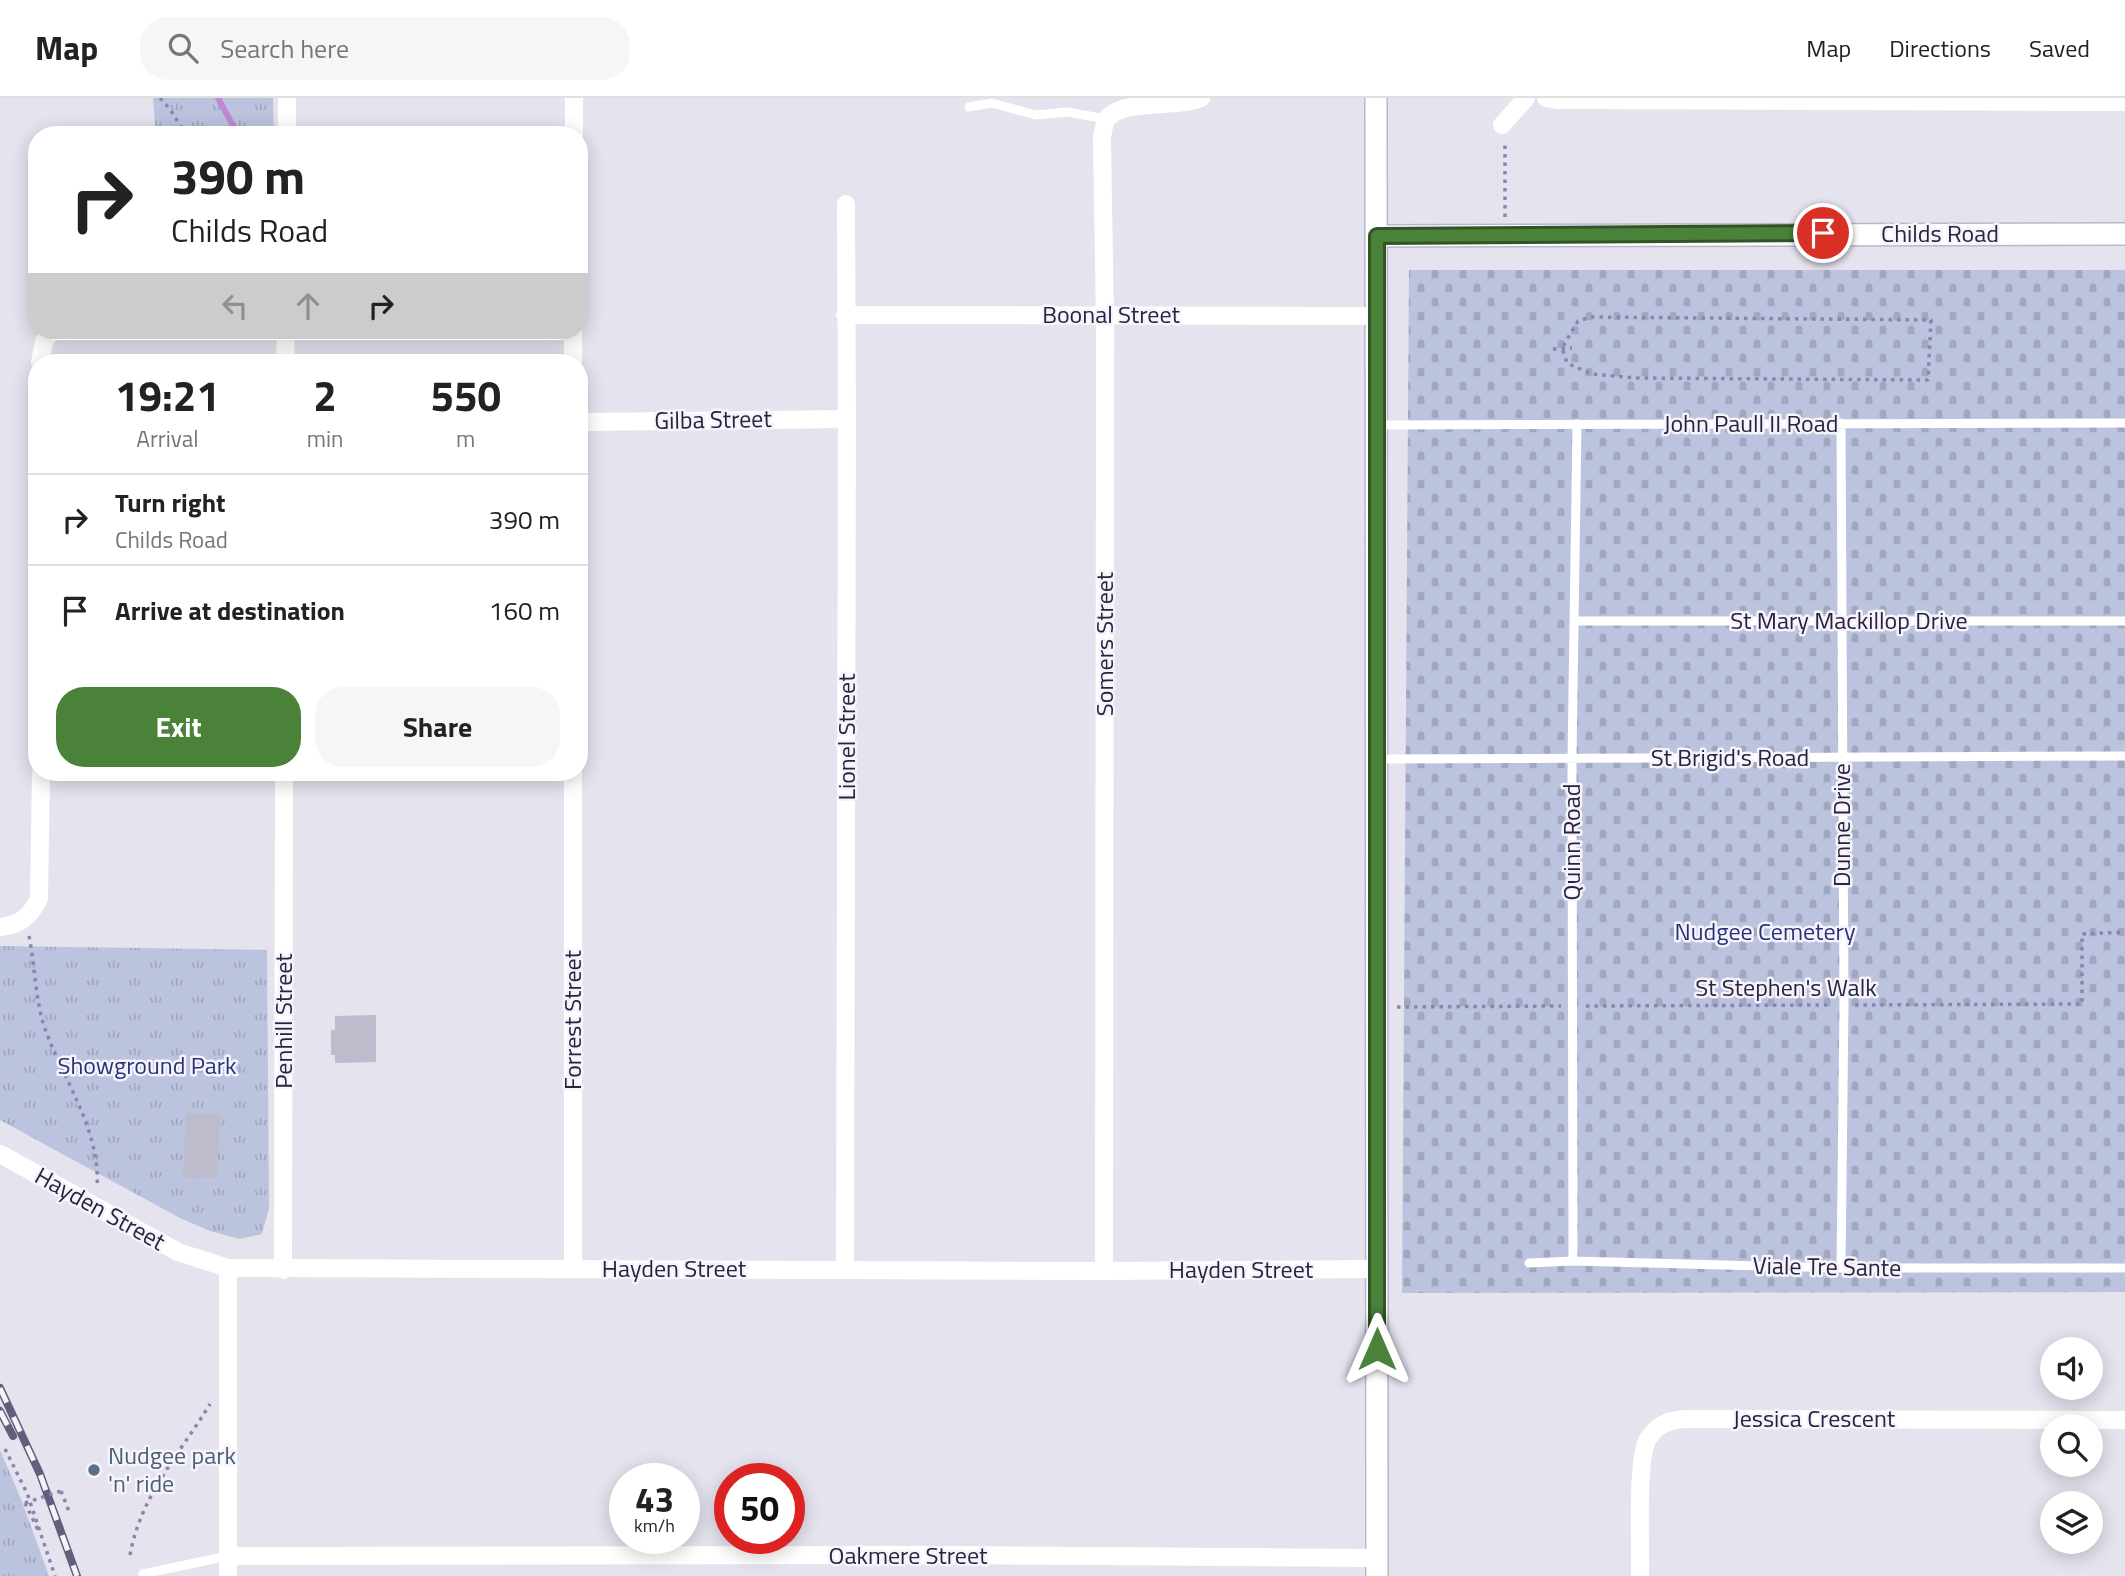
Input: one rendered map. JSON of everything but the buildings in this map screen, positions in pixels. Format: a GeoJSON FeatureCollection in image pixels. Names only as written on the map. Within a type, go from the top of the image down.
{"type":"FeatureCollection","features":[{"type":"Feature","properties":{"kind":"main road"},"geometry":{"type":"LineString","coordinates":[[1377,98],[1377,1567]]}},
{"type":"Feature","properties":{"kind":"main road","name":"Childs Road"},"geometry":{"type":"LineString","coordinates":[[1377,236],[2125,234]]}},
{"type":"Feature","properties":{"kind":"street"},"geometry":{"type":"LineString","coordinates":[[287,98],[287,126]]}},
{"type":"Feature","properties":{"kind":"street"},"geometry":{"type":"LineString","coordinates":[[573,126],[574,98]]}},
{"type":"Feature","properties":{"kind":"street"},"geometry":{"type":"LineString","coordinates":[[1106,119],[1120,106],[1128,103],[1185,102],[1201,98]]}},
{"type":"Feature","properties":{"kind":"street"},"geometry":{"type":"LineString","coordinates":[[1502,125],[1526,98]]}},
{"type":"Feature","properties":{"kind":"street"},"geometry":{"type":"LineString","coordinates":[[1546,98],[2125,102]]}},
{"type":"Feature","properties":{"kind":"street","name":"Somers Street"},"geometry":{"type":"LineString","coordinates":[[1104,1271],[1102,137],[1106,119]]}},
{"type":"Feature","properties":{"kind":"street","name":"Lionel Street"},"geometry":{"type":"LineString","coordinates":[[845,1270],[846,204]]}},
{"type":"Feature","properties":{"kind":"street","name":"Boonal Street"},"geometry":{"type":"LineString","coordinates":[[845,315],[1377,316]]}},
{"type":"Feature","properties":{"kind":"street","name":"Gilba Street"},"geometry":{"type":"LineString","coordinates":[[588,422],[847,419]]}},
{"type":"Feature","properties":{"kind":"street"},"geometry":{"type":"LineString","coordinates":[[0,927],[25,918],[36,906],[41,889],[41,781]]}},
{"type":"Feature","properties":{"kind":"street","name":"Penhill Street"},"geometry":{"type":"LineString","coordinates":[[283,1270],[284,781]]}},
{"type":"Feature","properties":{"kind":"street","name":"Forrest Street"},"geometry":{"type":"LineString","coordinates":[[573,781],[573,1269]]}},
{"type":"Feature","properties":{"kind":"street","name":"Hayden Street"},"geometry":{"type":"LineString","coordinates":[[0,1154],[177,1252],[228,1268],[1104,1271],[1377,1269]]}},
{"type":"Feature","properties":{"kind":"street"},"geometry":{"type":"LineString","coordinates":[[228,1268],[228,1576]]}},
{"type":"Feature","properties":{"kind":"street","name":"Jessica Crescent"},"geometry":{"type":"LineString","coordinates":[[1640,1576],[1641,1460],[1647,1440],[1666,1422],[1685,1419],[2125,1420]]}},
{"type":"Feature","properties":{"kind":"street","name":"Oakmere Street"},"geometry":{"type":"LineString","coordinates":[[228,1556],[941,1555],[1377,1567]]}},
{"type":"Feature","properties":{"kind":"lane"},"geometry":{"type":"LineString","coordinates":[[968,107],[992,103],[1036,115],[1067,113],[1106,119]]}},
{"type":"Feature","properties":{"kind":"lane","name":"Dunne Drive"},"geometry":{"type":"LineString","coordinates":[[1841,423],[1844,1005],[1841,1268]]}},
{"type":"Feature","properties":{"kind":"lane","name":"John Paull II Road"},"geometry":{"type":"LineString","coordinates":[[1377,425],[2125,423]]}},
{"type":"Feature","properties":{"kind":"lane","name":"Quinn Road"},"geometry":{"type":"LineString","coordinates":[[1573,1261],[1572,759],[1577,424]]}},
{"type":"Feature","properties":{"kind":"lane","name":"St Mary Mackillop Drive"},"geometry":{"type":"LineString","coordinates":[[1574,621],[2125,621]]}},
{"type":"Feature","properties":{"kind":"lane","name":"St Brigid's Road"},"geometry":{"type":"LineString","coordinates":[[1377,760],[2125,756]]}},
{"type":"Feature","properties":{"kind":"lane","name":"Viale Tre Sante"},"geometry":{"type":"LineString","coordinates":[[1530,1263],[1573,1261],[1841,1268],[2125,1268]]}},
{"type":"Feature","properties":{"kind":"lane"},"geometry":{"type":"LineString","coordinates":[[143,1574],[228,1556]]}},
{"type":"Feature","properties":{"kind":"path"},"geometry":{"type":"LineString","coordinates":[[160,98],[170,108],[181,126]]}},
{"type":"Feature","properties":{"kind":"path"},"geometry":{"type":"LineString","coordinates":[[1502,125],[1505,142],[1505,235]]}},
{"type":"Feature","properties":{"kind":"path"},"geometry":{"type":"LineString","coordinates":[[1591,317],[1931,320],[1928,380],[1636,378],[1591,374],[1567,363],[1562,348],[1578,321],[1591,317]]}},
{"type":"Feature","properties":{"kind":"path"},"geometry":{"type":"LineString","coordinates":[[1553,349],[1572,348]]}},
{"type":"Feature","properties":{"kind":"path"},"geometry":{"type":"LineString","coordinates":[[25,918],[44,1024],[71,1083],[95,1150],[97,1188]]}},
{"type":"Feature","properties":{"kind":"path","name":"St Stephen's Walk"},"geometry":{"type":"LineString","coordinates":[[1377,1007],[2082,1004],[2082,934],[2125,932]]}},
{"type":"Feature","properties":{"kind":"path"},"geometry":{"type":"LineString","coordinates":[[130,1555],[137,1522],[155,1486],[227,1376]]}},
{"type":"Feature","properties":{"kind":"path"},"geometry":{"type":"LineString","coordinates":[[5,1449],[27,1493],[39,1523],[41,1536]]}},
{"type":"Feature","properties":{"kind":"path"},"geometry":{"type":"LineString","coordinates":[[55,1576],[41,1536],[25,1503],[61,1491],[70,1514]]}},
{"type":"Feature","properties":{"kind":"green space"},"geometry":{"type":"Polygon","coordinates":[[[153,98],[273,98],[274,126],[155,126],[153,98]]]}},
{"type":"Feature","properties":{"kind":"green space","name":"Nudgee Cemetery"},"geometry":{"type":"Polygon","coordinates":[[[1409,270],[2125,270],[2125,1292],[1402,1293],[1409,270]]]}},
{"type":"Feature","properties":{"kind":"green space","name":"Showground Park"},"geometry":{"type":"Polygon","coordinates":[[[0,946],[267,950],[269,1208],[262,1234],[240,1239],[210,1231],[180,1218],[0,1120],[0,946]]]}},
{"type":"Feature","properties":{"kind":"green space"},"geometry":{"type":"Polygon","coordinates":[[[0,1450],[21,1499],[49,1576],[0,1576],[0,1450]]]}},
{"type":"Feature","properties":{"kind":"waterway"},"geometry":{"type":"LineString","coordinates":[[218,98],[233,126]]}},
{"type":"Feature","properties":{"kind":"railway"},"geometry":{"type":"LineString","coordinates":[[0,1388],[40,1474],[77,1576]]}},
{"type":"Feature","properties":{"kind":"railway"},"geometry":{"type":"LineString","coordinates":[[0,1411],[13,1436]]}},
{"type":"Feature","properties":{"kind":"place","name":"Nudgee park 'n' ride"},"geometry":{"type":"Point","coordinates":[94,1470]}},
{"type":"Feature","properties":{"kind":"route"},"geometry":{"type":"LineString","coordinates":[[1377,1349],[1377,236],[1823,233]]}}]}
